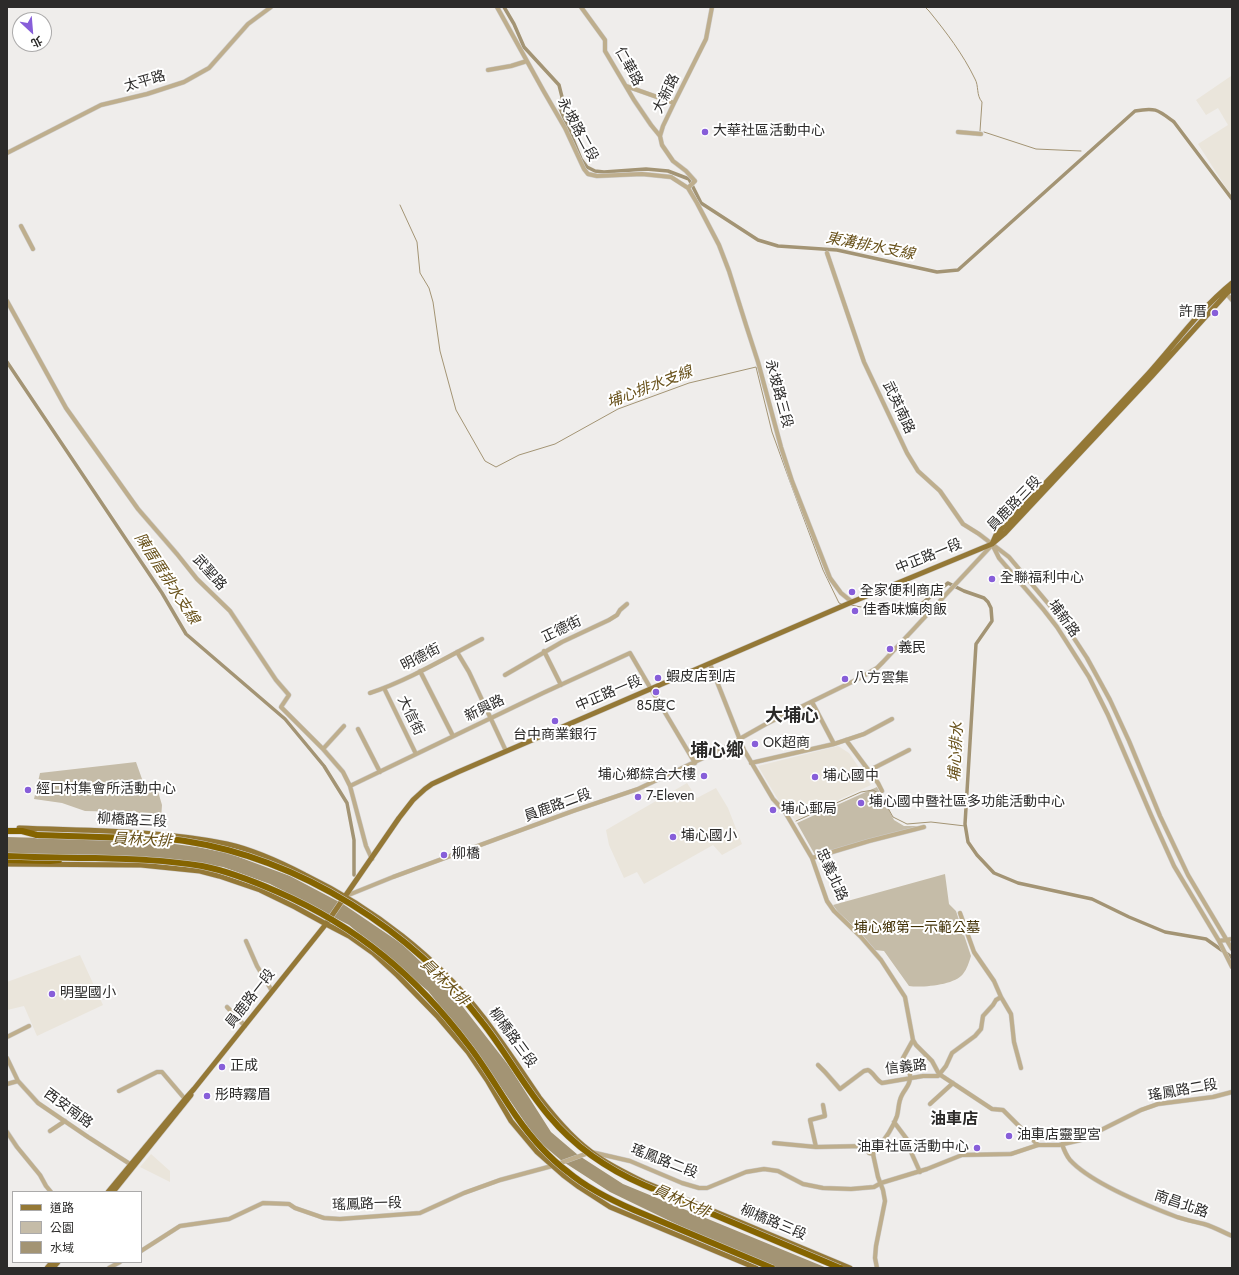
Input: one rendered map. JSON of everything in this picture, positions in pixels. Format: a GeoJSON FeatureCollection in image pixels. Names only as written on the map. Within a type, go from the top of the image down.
{"type":"FeatureCollection","features":[{"type":"Feature","properties":{"kind":"highway"},"geometry":{"type":"LineString","coordinates":[[7,831],[22,831],[37,835],[183,840],[231,850],[272,864],[312,882],[368,915],[403,941],[436,971],[465,1001],[481,1021],[548,1115],[573,1141],[597,1160],[624,1177],[644,1186],[840,1268]]}},
{"type":"Feature","properties":{"kind":"highway"},"geometry":{"type":"LineString","coordinates":[[7,856],[141,859],[182,863],[221,870],[262,885],[298,901],[352,932],[386,957],[429,998],[443,1013],[472,1050],[521,1123],[541,1147],[567,1172],[614,1201],[772,1268]]}},
{"type":"Feature","properties":{"kind":"highway"},"geometry":{"type":"LineString","coordinates":[[7,860],[50,861],[68,858]]}},
{"type":"Feature","properties":{"kind":"main road","name":"員鹿路三段"},"geometry":{"type":"LineString","coordinates":[[992,544],[996,536],[1149,373],[1180,336],[1225,292],[1232,283]]}},
{"type":"Feature","properties":{"kind":"main road","name":"員鹿路三段"},"geometry":{"type":"LineString","coordinates":[[1225,292],[1232,289]]}},
{"type":"Feature","properties":{"kind":"main road","name":"中正路一段"},"geometry":{"type":"LineString","coordinates":[[331,917],[399,818],[413,800],[432,784],[852,602],[992,544]]}},
{"type":"Feature","properties":{"kind":"main road","name":"柳橋路三段"},"geometry":{"type":"LineString","coordinates":[[7,831],[142,832],[229,844],[273,859],[346,896],[404,937],[438,968],[483,1017],[552,1114],[591,1152],[644,1182],[850,1268]]}},
{"type":"Feature","properties":{"kind":"main road"},"geometry":{"type":"LineString","coordinates":[[7,864],[141,865],[200,871],[260,890],[349,936],[398,975],[438,1016],[468,1052],[487,1080],[511,1122],[524,1138],[552,1166],[579,1187],[610,1207],[756,1268]]}},
{"type":"Feature","properties":{"kind":"main road","name":"員鹿路一段"},"geometry":{"type":"LineString","coordinates":[[109,1191],[194,1089],[331,917]]}},
{"type":"Feature","properties":{"kind":"main road","name":"員鹿路一段"},"geometry":{"type":"LineString","coordinates":[[114,1191],[190,1099],[194,1089]]}},
{"type":"Feature","properties":{"kind":"street","name":"太平路"},"geometry":{"type":"LineString","coordinates":[[7,153],[101,105],[147,94],[184,82],[209,68],[248,24],[270,7]]}},
{"type":"Feature","properties":{"kind":"street","name":"永坡路二段"},"geometry":{"type":"LineString","coordinates":[[497,7],[565,128],[584,169],[588,174],[597,176],[642,174],[662,175],[670,177],[688,188]]}},
{"type":"Feature","properties":{"kind":"street","name":"仁華路"},"geometry":{"type":"LineString","coordinates":[[581,7],[605,40],[605,51],[651,126],[660,136]]}},
{"type":"Feature","properties":{"kind":"street","name":"大新路"},"geometry":{"type":"LineString","coordinates":[[688,188],[695,182],[686,171],[673,161],[662,145],[660,136],[674,103],[706,39],[712,7]]}},
{"type":"Feature","properties":{"kind":"street"},"geometry":{"type":"LineString","coordinates":[[488,70],[511,66],[526,61]]}},
{"type":"Feature","properties":{"kind":"street"},"geometry":{"type":"LineString","coordinates":[[626,86],[674,103]]}},
{"type":"Feature","properties":{"kind":"street"},"geometry":{"type":"LineString","coordinates":[[958,132],[981,134]]}},
{"type":"Feature","properties":{"kind":"street","name":"永坡路三段"},"geometry":{"type":"LineString","coordinates":[[688,188],[719,245],[729,271],[758,362],[781,447],[792,481],[823,562],[830,578],[841,593],[852,602]]}},
{"type":"Feature","properties":{"kind":"street"},"geometry":{"type":"LineString","coordinates":[[22,226],[33,249]]}},
{"type":"Feature","properties":{"kind":"street","name":"武英南路"},"geometry":{"type":"LineString","coordinates":[[827,253],[864,362],[907,453],[918,471],[940,491],[962,524],[992,544]]}},
{"type":"Feature","properties":{"kind":"street"},"geometry":{"type":"LineString","coordinates":[[1225,292],[1232,300]]}},
{"type":"Feature","properties":{"kind":"street","name":"武聖路"},"geometry":{"type":"LineString","coordinates":[[7,301],[66,408],[81,430],[138,509],[178,554],[197,579],[230,611],[276,680],[289,695],[281,707],[324,749],[343,772],[350,786],[366,846],[372,858]]}},
{"type":"Feature","properties":{"kind":"street","name":"員鹿路二段"},"geometry":{"type":"LineString","coordinates":[[346,896],[393,877],[573,811],[638,789],[720,750],[860,678],[877,668],[992,544]]}},
{"type":"Feature","properties":{"kind":"street","name":"埔新路"},"geometry":{"type":"LineString","coordinates":[[992,544],[1010,557],[1062,620],[1087,658],[1110,700],[1160,816],[1188,875],[1232,949]]}},
{"type":"Feature","properties":{"kind":"street","name":"埔新路"},"geometry":{"type":"LineString","coordinates":[[992,544],[999,558],[1056,627],[1088,677],[1108,715],[1174,866],[1219,941],[1232,967]]}},
{"type":"Feature","properties":{"kind":"street","name":"正德街"},"geometry":{"type":"LineString","coordinates":[[505,675],[544,651],[609,620],[617,615],[627,604]]}},
{"type":"Feature","properties":{"kind":"street","name":"明德街"},"geometry":{"type":"LineString","coordinates":[[370,694],[420,671],[482,639]]}},
{"type":"Feature","properties":{"kind":"street"},"geometry":{"type":"LineString","coordinates":[[544,651],[560,685]]}},
{"type":"Feature","properties":{"kind":"street"},"geometry":{"type":"LineString","coordinates":[[457,652],[469,672],[506,751]]}},
{"type":"Feature","properties":{"kind":"street","name":"新興路"},"geometry":{"type":"LineString","coordinates":[[350,786],[490,718],[630,653],[650,689]]}},
{"type":"Feature","properties":{"kind":"street","name":"忠義北路"},"geometry":{"type":"LineString","coordinates":[[710,664],[744,750],[773,798],[785,812],[812,858],[827,901],[834,911],[861,937],[881,960],[904,997],[913,1040],[916,1045],[932,1061],[939,1074],[992,1108],[1003,1110],[1038,1145]]}},
{"type":"Feature","properties":{"kind":"street"},"geometry":{"type":"LineString","coordinates":[[420,671],[453,736]]}},
{"type":"Feature","properties":{"kind":"street","name":"大信街"},"geometry":{"type":"LineString","coordinates":[[384,688],[416,754]]}},
{"type":"Feature","properties":{"kind":"street"},"geometry":{"type":"LineString","coordinates":[[650,689],[695,762]]}},
{"type":"Feature","properties":{"kind":"street"},"geometry":{"type":"LineString","coordinates":[[812,702],[834,744]]}},
{"type":"Feature","properties":{"kind":"street"},"geometry":{"type":"LineString","coordinates":[[751,762],[834,744],[864,734],[892,719]]}},
{"type":"Feature","properties":{"kind":"street"},"geometry":{"type":"LineString","coordinates":[[324,749],[344,726]]}},
{"type":"Feature","properties":{"kind":"street"},"geometry":{"type":"LineString","coordinates":[[358,729],[380,772]]}},
{"type":"Feature","properties":{"kind":"street"},"geometry":{"type":"LineString","coordinates":[[846,740],[882,791]]}},
{"type":"Feature","properties":{"kind":"street"},"geometry":{"type":"LineString","coordinates":[[868,771],[909,750]]}},
{"type":"Feature","properties":{"kind":"street"},"geometry":{"type":"LineString","coordinates":[[812,858],[924,827]]}},
{"type":"Feature","properties":{"kind":"street"},"geometry":{"type":"LineString","coordinates":[[960,913],[974,952],[994,981],[1011,1014],[1014,1042],[1021,1068]]}},
{"type":"Feature","properties":{"kind":"street"},"geometry":{"type":"LineString","coordinates":[[1219,941],[1232,939]]}},
{"type":"Feature","properties":{"kind":"street"},"geometry":{"type":"LineString","coordinates":[[246,941],[257,966],[272,991]]}},
{"type":"Feature","properties":{"kind":"street","name":"信義路"},"geometry":{"type":"LineString","coordinates":[[818,1065],[840,1089],[864,1071],[868,1070],[873,1073],[882,1083],[923,1076],[938,1076],[946,1066],[952,1053],[975,1036],[981,1029],[983,1016],[996,1000],[1001,997]]}},
{"type":"Feature","properties":{"kind":"street"},"geometry":{"type":"LineString","coordinates":[[227,1007],[245,1026]]}},
{"type":"Feature","properties":{"kind":"street"},"geometry":{"type":"LineString","coordinates":[[7,1037],[29,1026]]}},
{"type":"Feature","properties":{"kind":"street"},"geometry":{"type":"LineString","coordinates":[[873,1154],[891,1131],[897,1115],[901,1096],[909,1084],[909,1069],[903,1058],[913,1040]]}},
{"type":"Feature","properties":{"kind":"street","name":"西安南路"},"geometry":{"type":"LineString","coordinates":[[7,1058],[18,1081],[38,1103],[130,1164]]}},
{"type":"Feature","properties":{"kind":"street"},"geometry":{"type":"LineString","coordinates":[[119,1091],[157,1072],[162,1072],[185,1098]]}},
{"type":"Feature","properties":{"kind":"street"},"geometry":{"type":"LineString","coordinates":[[7,1084],[18,1081]]}},
{"type":"Feature","properties":{"kind":"street"},"geometry":{"type":"LineString","coordinates":[[930,1104],[953,1083]]}},
{"type":"Feature","properties":{"kind":"street","name":"瑤鳳路二段"},"geometry":{"type":"LineString","coordinates":[[591,1152],[630,1161],[682,1183],[699,1188],[707,1188],[746,1172],[764,1169],[778,1171],[803,1184],[823,1188],[851,1190],[874,1187],[881,1182],[920,1172],[962,1155],[1011,1154],[1038,1145],[1062,1144],[1082,1140],[1142,1110],[1158,1104],[1213,1097],[1232,1092]]}},
{"type":"Feature","properties":{"kind":"street"},"geometry":{"type":"LineString","coordinates":[[816,1147],[810,1120],[825,1116],[823,1105]]}},
{"type":"Feature","properties":{"kind":"street"},"geometry":{"type":"LineString","coordinates":[[50,1131],[65,1121]]}},
{"type":"Feature","properties":{"kind":"street"},"geometry":{"type":"LineString","coordinates":[[894,1122],[909,1142]]}},
{"type":"Feature","properties":{"kind":"street"},"geometry":{"type":"LineString","coordinates":[[7,1132],[17,1147],[38,1172],[50,1191]]}},
{"type":"Feature","properties":{"kind":"street"},"geometry":{"type":"LineString","coordinates":[[774,1143],[816,1147],[864,1146],[869,1153],[873,1154]]}},
{"type":"Feature","properties":{"kind":"street","name":"南昌北路"},"geometry":{"type":"LineString","coordinates":[[1062,1144],[1064,1151],[1078,1168],[1099,1181],[1124,1194],[1179,1218],[1205,1224],[1232,1236]]}},
{"type":"Feature","properties":{"kind":"street","name":"瑤鳳路一段"},"geometry":{"type":"LineString","coordinates":[[142,1250],[180,1226],[229,1219],[263,1203],[289,1204],[324,1218],[340,1219],[420,1213],[464,1193],[500,1180],[562,1163],[591,1152]]}},
{"type":"Feature","properties":{"kind":"street"},"geometry":{"type":"LineString","coordinates":[[911,1152],[920,1172]]}},
{"type":"Feature","properties":{"kind":"street"},"geometry":{"type":"LineString","coordinates":[[873,1154],[885,1201],[876,1246],[875,1258],[877,1268]]}},
{"type":"Feature","properties":{"kind":"street"},"geometry":{"type":"LineString","coordinates":[[109,1268],[118,1263]]}},
{"type":"Feature","properties":{"kind":"shaded area"},"geometry":{"type":"Polygon","coordinates":[[[1231,76],[1232,197],[1198,144],[1228,125],[1218,108],[1206,115],[1196,100],[1231,76]]]}},
{"type":"Feature","properties":{"kind":"shaded area","name":"埔心國中"},"geometry":{"type":"Polygon","coordinates":[[[838,746],[849,753],[871,785],[795,820],[780,803],[758,766],[838,746]]]}},
{"type":"Feature","properties":{"kind":"shaded area","name":"埔心國小"},"geometry":{"type":"Polygon","coordinates":[[[687,783],[697,798],[716,788],[728,808],[742,844],[722,855],[713,845],[644,884],[637,872],[624,878],[609,845],[606,830],[687,783]]]}},
{"type":"Feature","properties":{"kind":"shaded area","name":"明聖國小"},"geometry":{"type":"Polygon","coordinates":[[[80,955],[103,1005],[37,1036],[24,1006],[7,1010],[7,982],[80,955]]]}},
{"type":"Feature","properties":{"kind":"shaded area"},"geometry":{"type":"Polygon","coordinates":[[[151,1154],[170,1171],[170,1182],[140,1167],[151,1154]]]}},
{"type":"Feature","properties":{"kind":"green space"},"geometry":{"type":"Polygon","coordinates":[[[136,762],[142,779],[148,784],[150,789],[157,788],[162,805],[161,819],[126,812],[85,811],[62,803],[34,799],[40,773],[136,762]]]}},
{"type":"Feature","properties":{"kind":"green space"},"geometry":{"type":"Polygon","coordinates":[[[877,787],[894,820],[904,826],[919,826],[815,855],[797,823],[877,787]]]}},
{"type":"Feature","properties":{"kind":"green space","name":"埔心鄉第一示範公墓"},"geometry":{"type":"Polygon","coordinates":[[[945,874],[949,904],[956,911],[971,956],[967,968],[963,974],[953,981],[922,987],[909,986],[884,951],[875,950],[861,933],[838,912],[833,905],[945,874]]]}},
{"type":"Feature","properties":{"kind":"water","name":"員林大排"},"geometry":{"type":"Polygon","coordinates":[[[7,837],[152,841],[197,847],[228,853],[290,876],[343,904],[402,944],[449,989],[509,1066],[551,1132],[578,1155],[623,1184],[827,1268],[778,1268],[707,1239],[610,1192],[562,1161],[537,1140],[474,1048],[428,991],[349,925],[270,884],[223,867],[164,859],[7,854],[7,837]]]}},
{"type":"Feature","properties":{"kind":"waterway","name":"東溝排水支線"},"geometry":{"type":"LineString","coordinates":[[504,7],[514,24],[524,47],[559,85],[562,97],[560,108],[581,159],[587,167],[595,171],[604,172],[646,169],[668,171],[689,179],[701,203],[758,240],[778,246],[837,250],[937,272],[958,270],[1135,111],[1148,109],[1156,110],[1174,122],[1232,199]]}},
{"type":"Feature","properties":{"kind":"waterway"},"geometry":{"type":"LineString","coordinates":[[925,7],[954,44],[976,82],[982,102],[980,131]]}},
{"type":"Feature","properties":{"kind":"waterway"},"geometry":{"type":"LineString","coordinates":[[984,132],[1036,149],[1081,151]]}},
{"type":"Feature","properties":{"kind":"waterway","name":"埔心排水支線"},"geometry":{"type":"LineString","coordinates":[[400,205],[417,242],[420,273],[429,288],[433,302],[440,351],[456,410],[485,461],[496,467],[519,455],[555,444],[618,409],[689,383],[756,367],[772,432],[789,479],[823,570],[839,603],[842,604]]}},
{"type":"Feature","properties":{"kind":"waterway","name":"陳厝厝排水支線"},"geometry":{"type":"LineString","coordinates":[[7,362],[162,593],[186,634],[285,719],[324,766],[347,803],[354,840],[354,875]]}},
{"type":"Feature","properties":{"kind":"waterway","name":"埔心排水"},"geometry":{"type":"LineString","coordinates":[[866,608],[920,605],[948,583],[964,591],[984,598],[991,608],[992,621],[976,644],[965,824],[968,842],[977,855],[994,873],[1018,883],[1092,899],[1165,932],[1206,939],[1232,958]]}},
{"type":"Feature","properties":{"kind":"waterway","name":"埔心排水支線"},"geometry":{"type":"LineString","coordinates":[[851,605],[866,608]]}},
{"type":"Feature","properties":{"kind":"waterway"},"geometry":{"type":"LineString","coordinates":[[796,821],[861,792],[873,790],[880,794],[893,817],[907,824],[931,822],[965,826]]}},
{"type":"Feature","properties":{"kind":"place","name":"大華社區活動中心"},"geometry":{"type":"Point","coordinates":[705,132]}},
{"type":"Feature","properties":{"kind":"place","name":"許厝"},"geometry":{"type":"Point","coordinates":[1215,313]}},
{"type":"Feature","properties":{"kind":"place","name":"全聯福利中心"},"geometry":{"type":"Point","coordinates":[992,579]}},
{"type":"Feature","properties":{"kind":"place","name":"全家便利商店"},"geometry":{"type":"Point","coordinates":[852,592]}},
{"type":"Feature","properties":{"kind":"place","name":"佳香味爌肉飯"},"geometry":{"type":"Point","coordinates":[855,611]}},
{"type":"Feature","properties":{"kind":"place","name":"義民"},"geometry":{"type":"Point","coordinates":[890,649]}},
{"type":"Feature","properties":{"kind":"place","name":"蝦皮店到店"},"geometry":{"type":"Point","coordinates":[658,678]}},
{"type":"Feature","properties":{"kind":"place","name":"八方雲集"},"geometry":{"type":"Point","coordinates":[845,679]}},
{"type":"Feature","properties":{"kind":"place","name":"85度C"},"geometry":{"type":"Point","coordinates":[656,692]}},
{"type":"Feature","properties":{"kind":"place","name":"台中商業銀行"},"geometry":{"type":"Point","coordinates":[555,721]}},
{"type":"Feature","properties":{"kind":"place","name":"OK超商"},"geometry":{"type":"Point","coordinates":[755,744]}},
{"type":"Feature","properties":{"kind":"place","name":"埔心鄉綜合大樓"},"geometry":{"type":"Point","coordinates":[704,776]}},
{"type":"Feature","properties":{"kind":"place","name":"埔心國中"},"geometry":{"type":"Point","coordinates":[815,777]}},
{"type":"Feature","properties":{"kind":"place","name":"經口村集會所活動中心"},"geometry":{"type":"Point","coordinates":[28,790]}},
{"type":"Feature","properties":{"kind":"place","name":"7-Eleven"},"geometry":{"type":"Point","coordinates":[638,797]}},
{"type":"Feature","properties":{"kind":"place","name":"埔心國中暨社區多功能活動中心"},"geometry":{"type":"Point","coordinates":[861,803]}},
{"type":"Feature","properties":{"kind":"place","name":"埔心郵局"},"geometry":{"type":"Point","coordinates":[773,810]}},
{"type":"Feature","properties":{"kind":"place","name":"埔心國小"},"geometry":{"type":"Point","coordinates":[673,837]}},
{"type":"Feature","properties":{"kind":"place","name":"柳橋"},"geometry":{"type":"Point","coordinates":[444,855]}},
{"type":"Feature","properties":{"kind":"place","name":"明聖國小"},"geometry":{"type":"Point","coordinates":[52,994]}},
{"type":"Feature","properties":{"kind":"place","name":"正成"},"geometry":{"type":"Point","coordinates":[222,1067]}},
{"type":"Feature","properties":{"kind":"place","name":"彤時霧眉"},"geometry":{"type":"Point","coordinates":[207,1096]}},
{"type":"Feature","properties":{"kind":"place","name":"油車店靈聖宮"},"geometry":{"type":"Point","coordinates":[1009,1136]}},
{"type":"Feature","properties":{"kind":"place","name":"油車社區活動中心"},"geometry":{"type":"Point","coordinates":[977,1148]}},
{"type":"Feature","properties":{"kind":"district","name":"大埔心"},"geometry":{"type":"Point","coordinates":[792,717]}},
{"type":"Feature","properties":{"kind":"district","name":"埔心鄉"},"geometry":{"type":"Point","coordinates":[717,752]}},
{"type":"Feature","properties":{"kind":"district","name":"油車店"},"geometry":{"type":"Point","coordinates":[954,1120]}}]}
